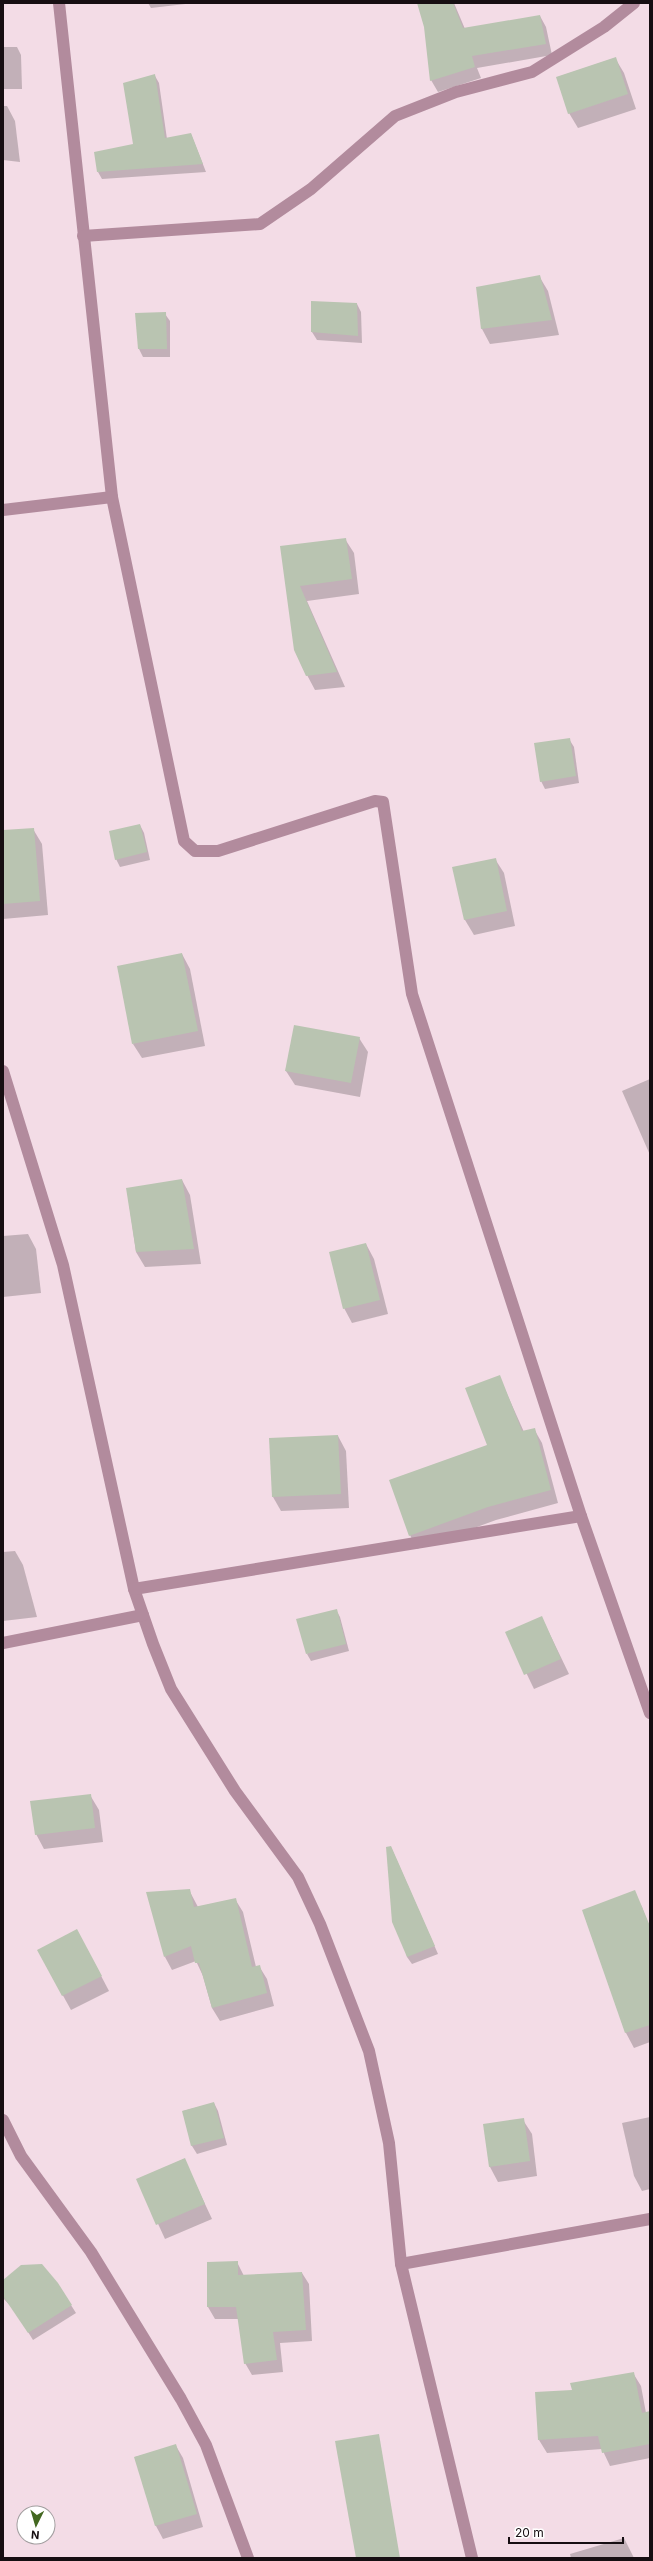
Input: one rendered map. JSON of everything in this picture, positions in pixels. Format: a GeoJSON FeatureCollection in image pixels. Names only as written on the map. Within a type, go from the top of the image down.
{"type":"FeatureCollection","features":[{"type":"Feature","properties":{"kind":"street"},"geometry":{"type":"LineString","coordinates":[[60,3],[112,497],[184,841],[196,851],[218,851],[376,801],[383,802],[412,994],[581,1516],[650,1713]]}},
{"type":"Feature","properties":{"kind":"street"},"geometry":{"type":"LineString","coordinates":[[84,236],[260,224],[311,189],[395,116],[456,92],[532,72],[604,27],[634,3]]}},
{"type":"Feature","properties":{"kind":"street"},"geometry":{"type":"LineString","coordinates":[[3,510],[112,497]]}},
{"type":"Feature","properties":{"kind":"street"},"geometry":{"type":"LineString","coordinates":[[3,1071],[63,1265],[134,1589],[171,1689],[235,1791],[298,1877],[320,1924],[369,2051],[389,2143],[400,2264],[472,2558]]}},
{"type":"Feature","properties":{"kind":"street"},"geometry":{"type":"LineString","coordinates":[[134,1589],[581,1516]]}},
{"type":"Feature","properties":{"kind":"street"},"geometry":{"type":"LineString","coordinates":[[3,1643],[143,1614]]}},
{"type":"Feature","properties":{"kind":"street"},"geometry":{"type":"LineString","coordinates":[[3,2120],[21,2156],[91,2252],[181,2399],[206,2445],[248,2558]]}},
{"type":"Feature","properties":{"kind":"street"},"geometry":{"type":"LineString","coordinates":[[400,2264],[650,2219]]}},
{"type":"Feature","properties":{"kind":"building"},"geometry":{"type":"Polygon","coordinates":[[[417,3],[453,3],[463,28],[540,15],[546,44],[472,56],[475,67],[430,81],[424,27],[417,3]]]}},
{"type":"Feature","properties":{"kind":"building"},"geometry":{"type":"Polygon","coordinates":[[[616,57],[628,94],[568,114],[556,77],[616,57]]]}},
{"type":"Feature","properties":{"kind":"building"},"geometry":{"type":"Polygon","coordinates":[[[155,74],[165,138],[191,133],[203,164],[97,172],[94,152],[133,144],[123,83],[155,74]]]}},
{"type":"Feature","properties":{"kind":"building"},"geometry":{"type":"Polygon","coordinates":[[[540,275],[552,320],[481,329],[476,287],[540,275]]]}},
{"type":"Feature","properties":{"kind":"building"},"geometry":{"type":"Polygon","coordinates":[[[311,301],[357,303],[358,336],[311,332],[311,301]]]}},
{"type":"Feature","properties":{"kind":"building"},"geometry":{"type":"Polygon","coordinates":[[[166,312],[167,349],[138,349],[135,313],[166,312]]]}},
{"type":"Feature","properties":{"kind":"building"},"geometry":{"type":"Polygon","coordinates":[[[346,538],[352,579],[300,586],[337,672],[306,676],[294,650],[280,546],[346,538]]]}},
{"type":"Feature","properties":{"kind":"building"},"geometry":{"type":"Polygon","coordinates":[[[570,738],[576,776],[540,782],[534,743],[570,738]]]}},
{"type":"Feature","properties":{"kind":"building"},"geometry":{"type":"Polygon","coordinates":[[[140,824],[147,852],[115,860],[109,831],[140,824]]]}},
{"type":"Feature","properties":{"kind":"building"},"geometry":{"type":"Polygon","coordinates":[[[34,828],[40,901],[3,904],[3,830],[34,828]]]}},
{"type":"Feature","properties":{"kind":"building"},"geometry":{"type":"Polygon","coordinates":[[[496,858],[507,911],[464,920],[452,867],[496,858]]]}},
{"type":"Feature","properties":{"kind":"building"},"geometry":{"type":"Polygon","coordinates":[[[182,953],[198,1031],[132,1044],[117,966],[182,953]]]}},
{"type":"Feature","properties":{"kind":"building"},"geometry":{"type":"Polygon","coordinates":[[[294,1025],[360,1037],[351,1083],[285,1071],[294,1025]]]}},
{"type":"Feature","properties":{"kind":"building"},"geometry":{"type":"Polygon","coordinates":[[[182,1179],[194,1249],[136,1252],[126,1188],[182,1179]]]}},
{"type":"Feature","properties":{"kind":"building"},"geometry":{"type":"Polygon","coordinates":[[[366,1243],[380,1300],[343,1309],[329,1252],[366,1243]]]}},
{"type":"Feature","properties":{"kind":"building"},"geometry":{"type":"Polygon","coordinates":[[[500,1375],[522,1431],[535,1428],[551,1490],[488,1507],[409,1536],[389,1480],[487,1445],[465,1388],[500,1375]]]}},
{"type":"Feature","properties":{"kind":"building"},"geometry":{"type":"Polygon","coordinates":[[[338,1435],[341,1494],[272,1497],[269,1438],[338,1435]]]}},
{"type":"Feature","properties":{"kind":"building"},"geometry":{"type":"Polygon","coordinates":[[[337,1609],[346,1644],[306,1654],[296,1619],[337,1609]]]}},
{"type":"Feature","properties":{"kind":"building"},"geometry":{"type":"Polygon","coordinates":[[[542,1616],[561,1659],[524,1675],[505,1632],[542,1616]]]}},
{"type":"Feature","properties":{"kind":"building"},"geometry":{"type":"Polygon","coordinates":[[[91,1794],[95,1828],[35,1835],[30,1801],[91,1794]]]}},
{"type":"Feature","properties":{"kind":"building"},"geometry":{"type":"Polygon","coordinates":[[[391,1846],[435,1946],[407,1957],[392,1922],[386,1847],[391,1846]]]}},
{"type":"Feature","properties":{"kind":"building"},"geometry":{"type":"Polygon","coordinates":[[[190,1889],[194,1907],[236,1898],[252,1967],[260,1965],[267,1993],[212,2008],[199,1963],[195,1963],[191,1946],[164,1957],[146,1892],[190,1889]]]}},
{"type":"Feature","properties":{"kind":"building"},"geometry":{"type":"Polygon","coordinates":[[[635,1890],[650,1926],[650,2025],[625,2033],[582,1910],[635,1890]]]}},
{"type":"Feature","properties":{"kind":"building"},"geometry":{"type":"Polygon","coordinates":[[[77,1929],[102,1976],[62,1996],[37,1950],[77,1929]]]}},
{"type":"Feature","properties":{"kind":"building"},"geometry":{"type":"Polygon","coordinates":[[[214,2102],[224,2138],[191,2146],[182,2111],[214,2102]]]}},
{"type":"Feature","properties":{"kind":"building"},"geometry":{"type":"Polygon","coordinates":[[[524,2118],[530,2161],[489,2167],[483,2124],[524,2118]]]}},
{"type":"Feature","properties":{"kind":"building"},"geometry":{"type":"Polygon","coordinates":[[[185,2158],[205,2204],[156,2225],[136,2179],[185,2158]]]}},
{"type":"Feature","properties":{"kind":"building"},"geometry":{"type":"Polygon","coordinates":[[[238,2261],[238,2275],[302,2272],[306,2330],[273,2332],[277,2360],[244,2364],[236,2307],[207,2307],[207,2262],[238,2261]]]}},
{"type":"Feature","properties":{"kind":"building"},"geometry":{"type":"Polygon","coordinates":[[[42,2264],[58,2283],[72,2305],[28,2333],[3,2296],[3,2280],[21,2265],[42,2264]]]}},
{"type":"Feature","properties":{"kind":"building"},"geometry":{"type":"Polygon","coordinates":[[[634,2372],[642,2413],[650,2411],[650,2444],[602,2453],[598,2436],[538,2440],[535,2392],[572,2390],[570,2383],[634,2372]]]}},
{"type":"Feature","properties":{"kind":"building"},"geometry":{"type":"Polygon","coordinates":[[[379,2434],[400,2558],[356,2558],[335,2441],[379,2434]]]}},
{"type":"Feature","properties":{"kind":"building"},"geometry":{"type":"Polygon","coordinates":[[[176,2444],[197,2514],[155,2526],[134,2457],[176,2444]]]}}]}
